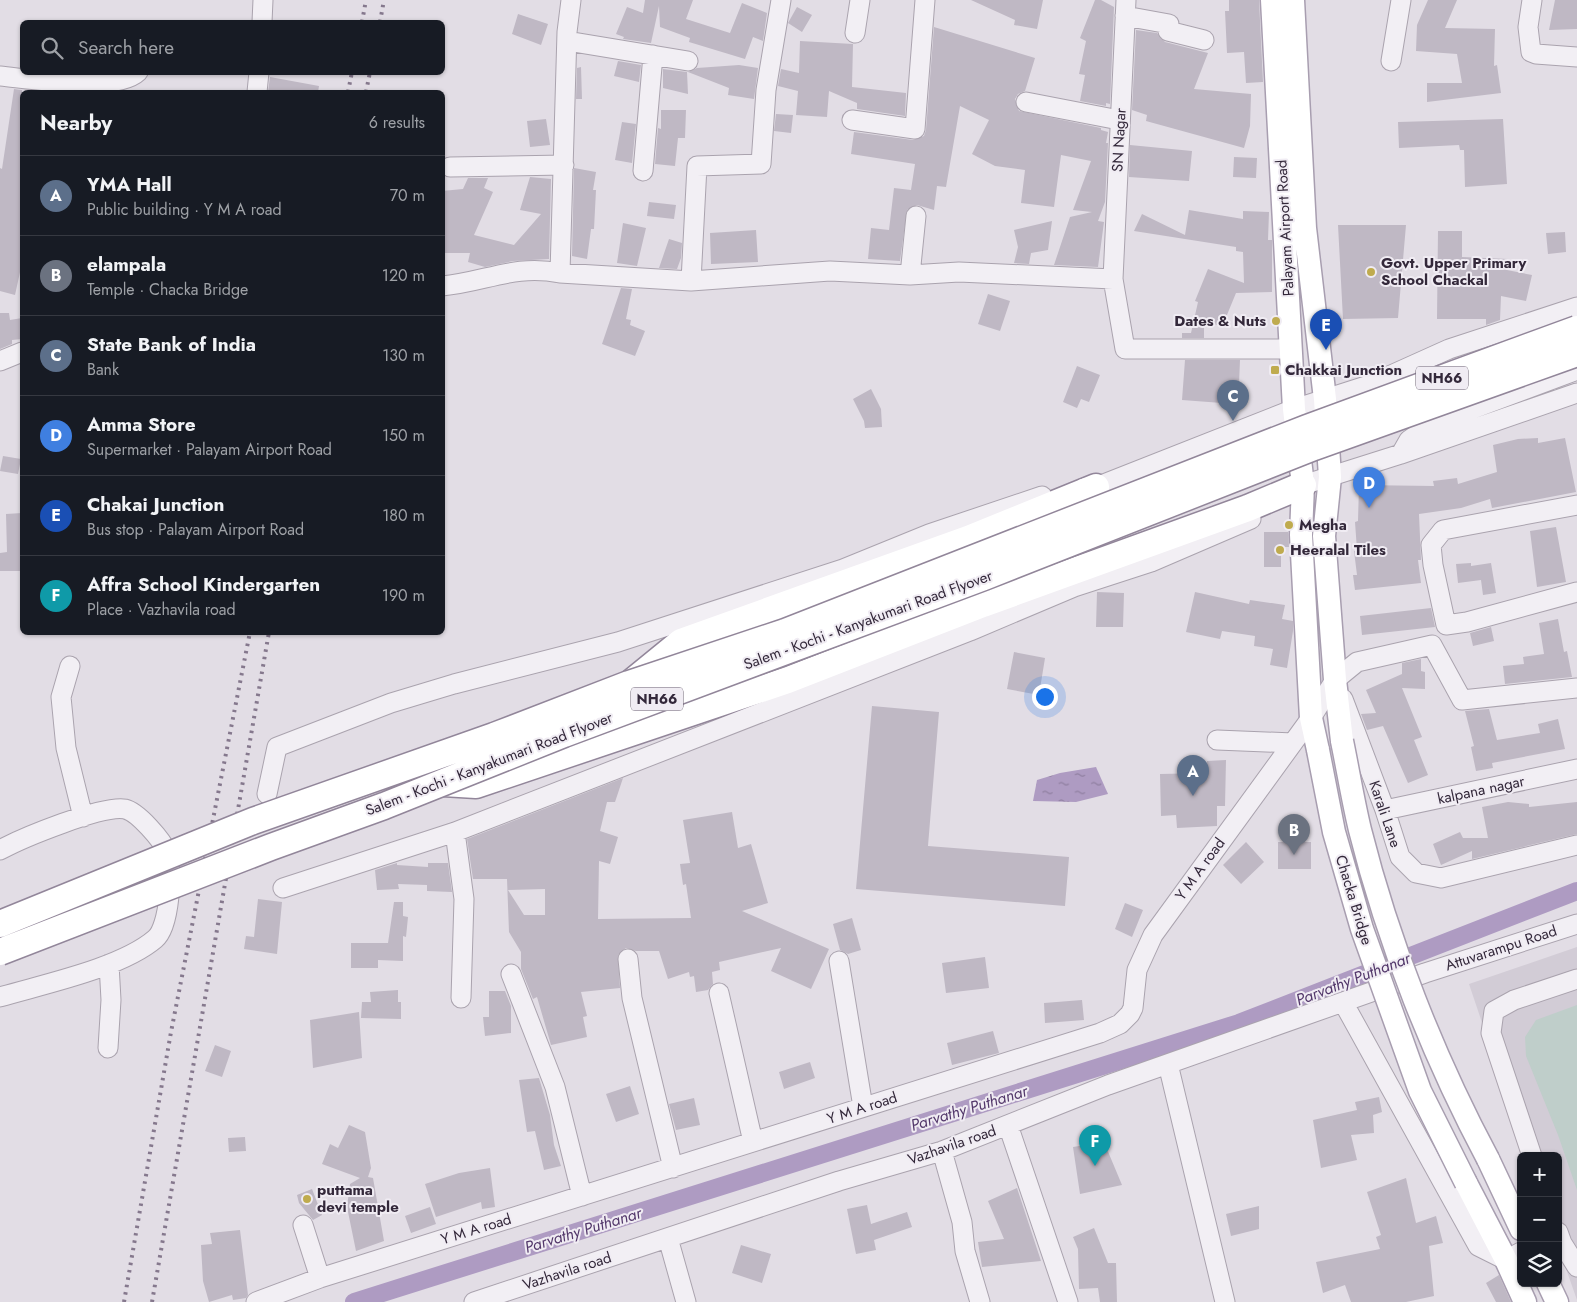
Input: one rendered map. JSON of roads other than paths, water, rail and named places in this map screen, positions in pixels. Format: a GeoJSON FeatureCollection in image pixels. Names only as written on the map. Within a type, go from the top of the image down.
{"type":"FeatureCollection","features":[{"type":"Feature","properties":{"kind":"highway","name":"NH66"},"geometry":{"type":"LineString","coordinates":[[1305,428],[1577,329]]}},
{"type":"Feature","properties":{"kind":"highway","name":"NH66"},"geometry":{"type":"LineString","coordinates":[[1305,428],[1577,353]]}},
{"type":"Feature","properties":{"kind":"highway","name":"Salem - Kochi - Kanyakumari Road Flyover"},"geometry":{"type":"LineString","coordinates":[[0,924],[253,821],[494,736],[629,684],[785,632],[1305,428]]}},
{"type":"Feature","properties":{"kind":"highway","name":"Salem - Kochi - Kanyakumari Road Flyover"},"geometry":{"type":"LineString","coordinates":[[0,952],[443,783],[564,734],[984,577],[1305,428]]}},
{"type":"Feature","properties":{"kind":"highway"},"geometry":{"type":"LineString","coordinates":[[443,783],[476,785],[788,680],[1303,485]]}},
{"type":"Feature","properties":{"kind":"highway"},"geometry":{"type":"LineString","coordinates":[[629,684],[681,642],[968,539],[1096,487]]}},
{"type":"Feature","properties":{"kind":"main road","name":"Palayam Airport Road"},"geometry":{"type":"LineString","coordinates":[[1272,0],[1291,348],[1305,428],[1301,535],[1311,718]]}},
{"type":"Feature","properties":{"kind":"main road","name":"Palayam Airport Road"},"geometry":{"type":"LineString","coordinates":[[1293,0],[1306,228],[1325,399],[1330,477],[1324,536],[1335,680]]}},
{"type":"Feature","properties":{"kind":"main road","name":"Chacka Bridge"},"geometry":{"type":"LineString","coordinates":[[1335,680],[1342,741],[1360,830],[1392,935],[1423,1019],[1465,1116],[1517,1220]]}},
{"type":"Feature","properties":{"kind":"main road","name":"Chacka Bridge"},"geometry":{"type":"LineString","coordinates":[[1311,718],[1334,832],[1362,929],[1420,1091],[1466,1183],[1514,1256],[1525,1302]]}},
{"type":"Feature","properties":{"kind":"main road"},"geometry":{"type":"LineString","coordinates":[[1550,1287],[1557,1302]]}},
{"type":"Feature","properties":{"kind":"street"},"geometry":{"type":"LineString","coordinates":[[262,20],[263,0]]}},
{"type":"Feature","properties":{"kind":"street"},"geometry":{"type":"LineString","coordinates":[[560,273],[566,41],[571,0]]}},
{"type":"Feature","properties":{"kind":"street"},"geometry":{"type":"LineString","coordinates":[[691,281],[697,166],[761,164],[766,90],[781,0]]}},
{"type":"Feature","properties":{"kind":"street"},"geometry":{"type":"LineString","coordinates":[[855,33],[860,0]]}},
{"type":"Feature","properties":{"kind":"street"},"geometry":{"type":"LineString","coordinates":[[852,120],[916,129],[925,0]]}},
{"type":"Feature","properties":{"kind":"street"},"geometry":{"type":"LineString","coordinates":[[1391,61],[1402,0]]}},
{"type":"Feature","properties":{"kind":"street"},"geometry":{"type":"LineString","coordinates":[[1532,0],[1528,27],[1531,52],[1577,57]]}},
{"type":"Feature","properties":{"kind":"street"},"geometry":{"type":"LineString","coordinates":[[1126,8],[1169,24],[1168,31],[1204,40]]}},
{"type":"Feature","properties":{"kind":"street","name":"SN Nagar"},"geometry":{"type":"LineString","coordinates":[[1126,8],[1113,279],[1126,349],[1291,348]]}},
{"type":"Feature","properties":{"kind":"street"},"geometry":{"type":"LineString","coordinates":[[566,41],[688,61]]}},
{"type":"Feature","properties":{"kind":"street"},"geometry":{"type":"LineString","coordinates":[[643,171],[653,55]]}},
{"type":"Feature","properties":{"kind":"street"},"geometry":{"type":"LineString","coordinates":[[0,76],[83,84],[113,82],[131,78],[134,75]]}},
{"type":"Feature","properties":{"kind":"street"},"geometry":{"type":"LineString","coordinates":[[258,90],[259,75]]}},
{"type":"Feature","properties":{"kind":"street"},"geometry":{"type":"LineString","coordinates":[[1026,102],[1120,120]]}},
{"type":"Feature","properties":{"kind":"street"},"geometry":{"type":"LineString","coordinates":[[450,168],[564,165]]}},
{"type":"Feature","properties":{"kind":"street"},"geometry":{"type":"LineString","coordinates":[[910,275],[916,216]]}},
{"type":"Feature","properties":{"kind":"street"},"geometry":{"type":"LineString","coordinates":[[445,286],[466,284],[503,272],[541,269],[560,273],[691,281],[830,271],[910,275],[960,272],[1113,279]]}},
{"type":"Feature","properties":{"kind":"street"},"geometry":{"type":"LineString","coordinates":[[266,794],[277,747],[315,730],[454,684],[618,642],[843,569],[929,534],[1061,490],[1096,487],[1305,428],[1325,399],[1369,385],[1449,349],[1577,307]]}},
{"type":"Feature","properties":{"kind":"street"},"geometry":{"type":"LineString","coordinates":[[0,361],[20,353]]}},
{"type":"Feature","properties":{"kind":"street"},"geometry":{"type":"LineString","coordinates":[[1401,454],[1409,440],[1432,424],[1577,370]]}},
{"type":"Feature","properties":{"kind":"street"},"geometry":{"type":"LineString","coordinates":[[1303,485],[1401,454],[1577,393]]}},
{"type":"Feature","properties":{"kind":"street"},"geometry":{"type":"LineString","coordinates":[[283,888],[455,832],[952,638],[1074,588],[1151,562],[1262,513],[1269,499]]}},
{"type":"Feature","properties":{"kind":"street"},"geometry":{"type":"LineString","coordinates":[[1577,505],[1443,530],[1431,545],[1432,565],[1446,625],[1446,633],[1441,641],[1432,645],[1462,700],[1577,688]]}},
{"type":"Feature","properties":{"kind":"street"},"geometry":{"type":"LineString","coordinates":[[1446,625],[1467,622],[1577,592]]}},
{"type":"Feature","properties":{"kind":"street","name":"Y M A road"},"geometry":{"type":"LineString","coordinates":[[256,1302],[320,1278],[1100,1033],[1120,1024],[1133,1008],[1137,970],[1152,935],[1311,718],[1335,680],[1357,662],[1432,645]]}},
{"type":"Feature","properties":{"kind":"street"},"geometry":{"type":"LineString","coordinates":[[70,666],[61,697],[66,748],[83,817]]}},
{"type":"Feature","properties":{"kind":"street","name":"Karali Lane"},"geometry":{"type":"LineString","coordinates":[[1335,680],[1385,810],[1400,857],[1416,874],[1441,878],[1577,845]]}},
{"type":"Feature","properties":{"kind":"street"},"geometry":{"type":"LineString","coordinates":[[1217,740],[1293,742]]}},
{"type":"Feature","properties":{"kind":"street","name":"kalpana nagar"},"geometry":{"type":"LineString","coordinates":[[1385,810],[1577,769]]}},
{"type":"Feature","properties":{"kind":"street"},"geometry":{"type":"LineString","coordinates":[[0,850],[83,817],[106,811],[126,809],[144,821],[167,852],[170,892],[166,917],[157,938],[135,954],[109,964],[0,997]]}},
{"type":"Feature","properties":{"kind":"street"},"geometry":{"type":"LineString","coordinates":[[455,832],[464,899],[461,998]]}},
{"type":"Feature","properties":{"kind":"street","name":"Attuvarampu Road"},"geometry":{"type":"LineString","coordinates":[[1425,973],[1577,924]]}},
{"type":"Feature","properties":{"kind":"street"},"geometry":{"type":"LineString","coordinates":[[628,959],[632,998],[672,1168]]}},
{"type":"Feature","properties":{"kind":"street"},"geometry":{"type":"LineString","coordinates":[[839,960],[863,1108]]}},
{"type":"Feature","properties":{"kind":"street"},"geometry":{"type":"LineString","coordinates":[[108,1048],[111,1000],[109,964]]}},
{"type":"Feature","properties":{"kind":"street","name":"Vazhavila road"},"geometry":{"type":"LineString","coordinates":[[474,1302],[839,1181],[942,1151],[1168,1064],[1425,973]]}},
{"type":"Feature","properties":{"kind":"street"},"geometry":{"type":"LineString","coordinates":[[511,974],[555,1087],[582,1196]]}},
{"type":"Feature","properties":{"kind":"street"},"geometry":{"type":"LineString","coordinates":[[1531,1152],[1491,1033],[1494,1010],[1514,1000],[1577,979]]}},
{"type":"Feature","properties":{"kind":"street"},"geometry":{"type":"LineString","coordinates":[[720,993],[753,1142]]}},
{"type":"Feature","properties":{"kind":"street"},"geometry":{"type":"LineString","coordinates":[[1342,1002],[1478,1246],[1514,1256]]}},
{"type":"Feature","properties":{"kind":"street"},"geometry":{"type":"LineString","coordinates":[[1168,1064],[1225,1302]]}},
{"type":"Feature","properties":{"kind":"street"},"geometry":{"type":"LineString","coordinates":[[1008,1125],[1068,1302]]}},
{"type":"Feature","properties":{"kind":"street"},"geometry":{"type":"LineString","coordinates":[[942,1151],[962,1222],[965,1251],[980,1302]]}},
{"type":"Feature","properties":{"kind":"street"},"geometry":{"type":"LineString","coordinates":[[303,1225],[320,1278]]}},
{"type":"Feature","properties":{"kind":"street"},"geometry":{"type":"LineString","coordinates":[[668,1238],[686,1302]]}},
{"type":"Feature","properties":{"kind":"street"},"geometry":{"type":"LineString","coordinates":[[1562,1242],[1577,1268]]}},
{"type":"Feature","properties":{"kind":"water"},"geometry":{"type":"Polygon","coordinates":[[[1096,767],[1108,794],[1076,802],[1033,801],[1037,780],[1060,773],[1096,767]]]}},
{"type":"Feature","properties":{"kind":"waterway","name":"Parvathy Puthanar"},"geometry":{"type":"LineString","coordinates":[[354,1302],[1239,1023],[1577,891]]}},
{"type":"Feature","properties":{"kind":"railway"},"geometry":{"type":"LineString","coordinates":[[362,20],[366,0]]}},
{"type":"Feature","properties":{"kind":"railway"},"geometry":{"type":"LineString","coordinates":[[380,20],[384,0]]}},
{"type":"Feature","properties":{"kind":"railway"},"geometry":{"type":"LineString","coordinates":[[348,90],[351,75]]}},
{"type":"Feature","properties":{"kind":"railway"},"geometry":{"type":"LineString","coordinates":[[366,90],[369,75]]}},
{"type":"Feature","properties":{"kind":"railway"},"geometry":{"type":"LineString","coordinates":[[124,1302],[171,1032],[249,635]]}},
{"type":"Feature","properties":{"kind":"railway"},"geometry":{"type":"LineString","coordinates":[[152,1302],[268,635]]}},
{"type":"Feature","properties":{"kind":"place","name":"Govt. Upper Primary School Chackal"},"geometry":{"type":"Point","coordinates":[1371,272]}},
{"type":"Feature","properties":{"kind":"place","name":"Dates & Nuts"},"geometry":{"type":"Point","coordinates":[1276,321]}},
{"type":"Feature","properties":{"kind":"place","name":"Chakai Junction"},"geometry":{"type":"Point","coordinates":[1326,350]}},
{"type":"Feature","properties":{"kind":"place","name":"Chakkai Junction"},"geometry":{"type":"Point","coordinates":[1275,370]}},
{"type":"Feature","properties":{"kind":"place","name":"State Bank of India"},"geometry":{"type":"Point","coordinates":[1233,421]}},
{"type":"Feature","properties":{"kind":"place","name":"Amma Store"},"geometry":{"type":"Point","coordinates":[1369,508]}},
{"type":"Feature","properties":{"kind":"place","name":"Megha"},"geometry":{"type":"Point","coordinates":[1289,525]}},
{"type":"Feature","properties":{"kind":"place","name":"Heeralal Tiles"},"geometry":{"type":"Point","coordinates":[1280,550]}},
{"type":"Feature","properties":{"kind":"place","name":"YMA Hall"},"geometry":{"type":"Point","coordinates":[1193,796]}},
{"type":"Feature","properties":{"kind":"place","name":"elampala"},"geometry":{"type":"Point","coordinates":[1294,855]}},
{"type":"Feature","properties":{"kind":"place","name":"Affra School Kindergarten"},"geometry":{"type":"Point","coordinates":[1095,1166]}},
{"type":"Feature","properties":{"kind":"place","name":"puttama devi temple"},"geometry":{"type":"Point","coordinates":[307,1199]}}]}
